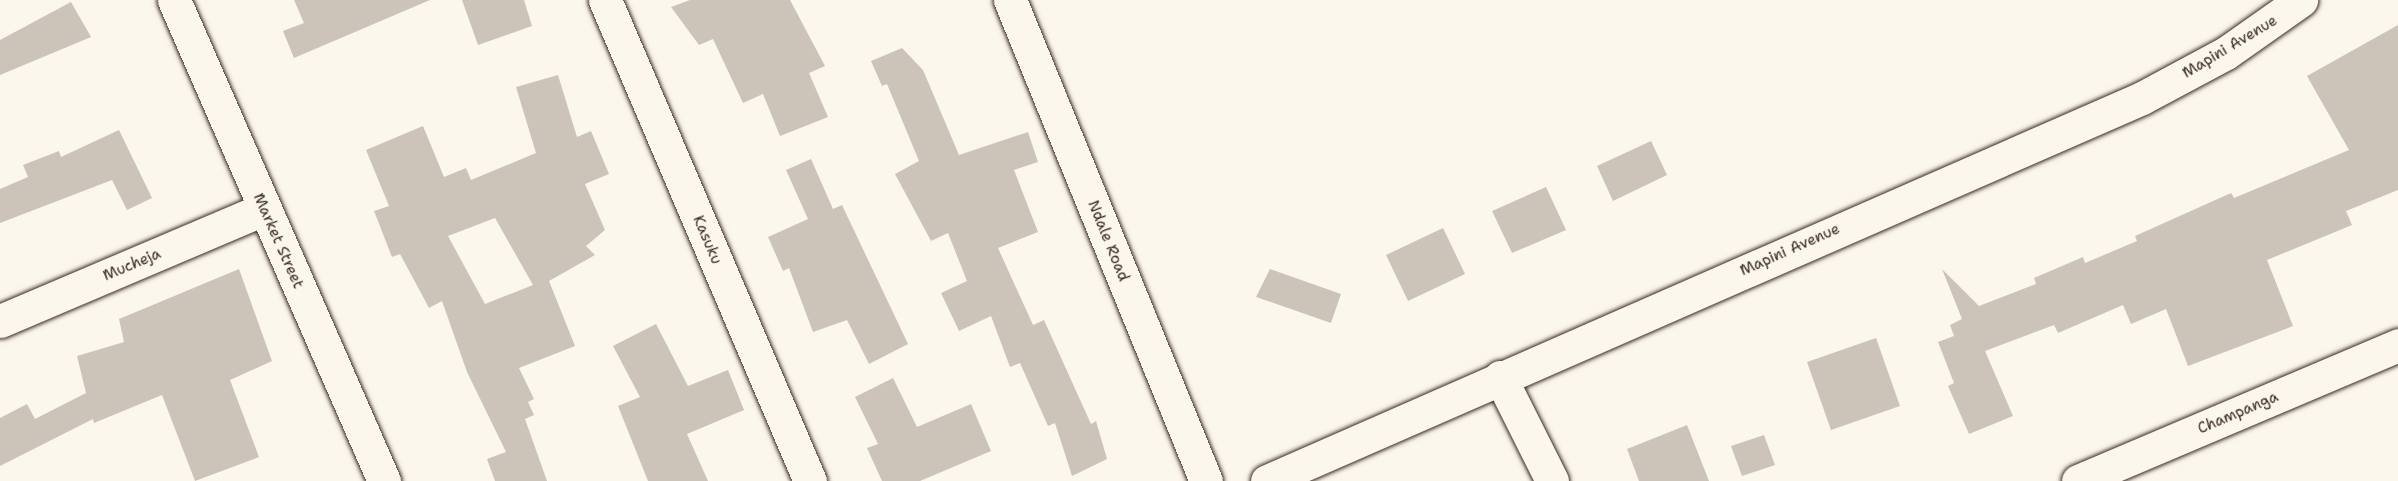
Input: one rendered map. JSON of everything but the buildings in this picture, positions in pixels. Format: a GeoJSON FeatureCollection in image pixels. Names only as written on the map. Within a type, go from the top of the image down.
{"type":"FeatureCollection","features":[{"type":"Feature","properties":{"kind":"street","name":"Market Street"},"geometry":{"type":"LineString","coordinates":[[174,0],[384,481]]}},
{"type":"Feature","properties":{"kind":"street","name":"Kasuku"},"geometry":{"type":"LineString","coordinates":[[605,0],[810,481]]}},
{"type":"Feature","properties":{"kind":"street","name":"Ndale Road"},"geometry":{"type":"LineString","coordinates":[[1010,0],[1206,481]]}},
{"type":"Feature","properties":{"kind":"street","name":"Mapini Avenue"},"geometry":{"type":"LineString","coordinates":[[1267,481],[1500,377],[2142,98],[2226,53],[2301,0]]}},
{"type":"Feature","properties":{"kind":"street","name":"Mucheja"},"geometry":{"type":"LineString","coordinates":[[0,321],[264,209]]}},
{"type":"Feature","properties":{"kind":"street","name":"Champanga"},"geometry":{"type":"LineString","coordinates":[[2078,481],[2398,345]]}},
{"type":"Feature","properties":{"kind":"street"},"geometry":{"type":"LineString","coordinates":[[1500,377],[1552,481]]}}]}
